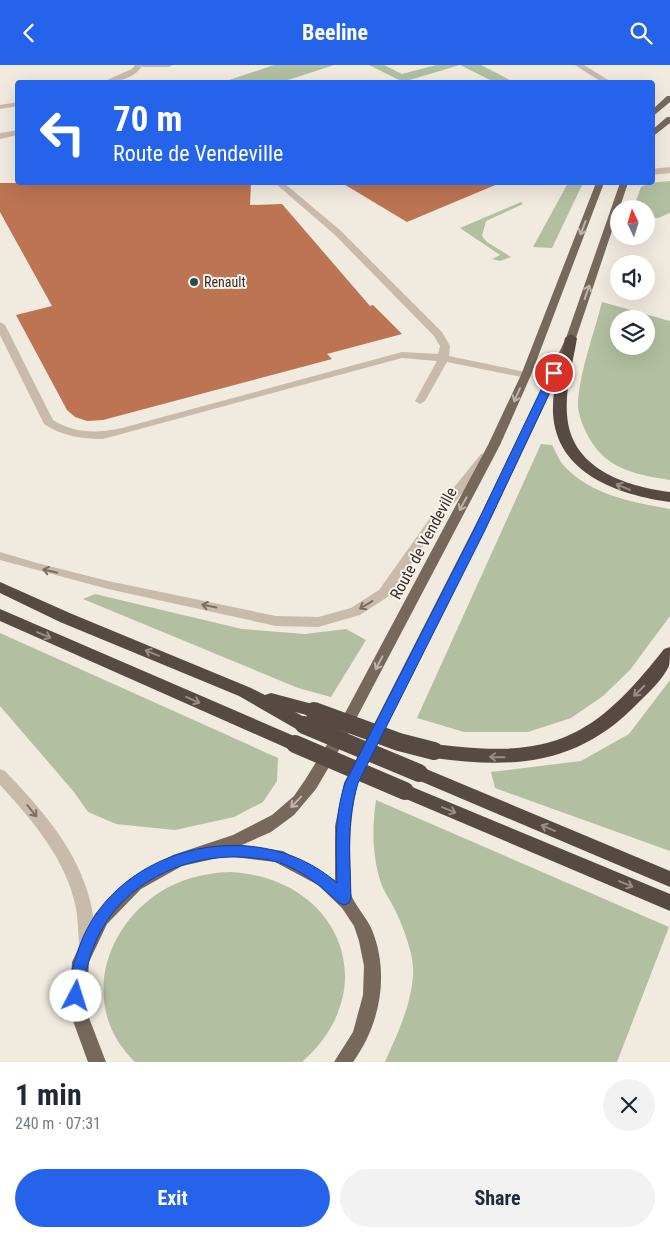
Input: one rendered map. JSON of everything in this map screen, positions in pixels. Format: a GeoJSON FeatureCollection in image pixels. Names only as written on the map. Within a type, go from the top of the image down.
{"type":"FeatureCollection","features":[{"type":"Feature","properties":{"kind":"highway"},"geometry":{"type":"LineString","coordinates":[[571,338],[560,415],[567,443],[581,463],[599,477],[627,489],[655,496],[670,497]]}},
{"type":"Feature","properties":{"kind":"highway"},"geometry":{"type":"LineString","coordinates":[[0,587],[66,618],[309,718],[419,773],[670,879]]}},
{"type":"Feature","properties":{"kind":"highway"},"geometry":{"type":"LineString","coordinates":[[0,615],[295,744],[670,903]]}},
{"type":"Feature","properties":{"kind":"highway"},"geometry":{"type":"LineString","coordinates":[[309,718],[434,751],[502,758],[530,755],[561,748],[586,736],[611,719],[652,678],[670,653]]}},
{"type":"Feature","properties":{"kind":"main road"},"geometry":{"type":"LineString","coordinates":[[655,112],[670,98]]}},
{"type":"Feature","properties":{"kind":"main road"},"geometry":{"type":"LineString","coordinates":[[655,132],[670,119]]}},
{"type":"Feature","properties":{"kind":"main road"},"geometry":{"type":"LineString","coordinates":[[655,138],[670,127]]}},
{"type":"Feature","properties":{"kind":"main road","name":"Route de Vendeville"},"geometry":{"type":"LineString","coordinates":[[197,854],[245,837],[277,819],[298,802],[313,781],[345,726],[494,445],[526,375],[599,185]]}},
{"type":"Feature","properties":{"kind":"main road"},"geometry":{"type":"LineString","coordinates":[[344,898],[342,824],[352,783],[478,532],[571,338],[624,185]]}},
{"type":"Feature","properties":{"kind":"main road"},"geometry":{"type":"LineString","coordinates":[[97,1062],[82,1032],[78,1014],[77,978],[87,943],[106,911],[131,885],[162,866],[197,854],[234,850],[270,854],[287,859],[311,871],[332,886],[344,898],[359,919],[369,945],[373,983],[366,1022],[358,1040],[343,1062]]}},
{"type":"Feature","properties":{"kind":"street"},"geometry":{"type":"LineString","coordinates":[[112,80],[136,71],[140,65],[169,65]]}},
{"type":"Feature","properties":{"kind":"street"},"geometry":{"type":"LineString","coordinates":[[579,65],[604,80]]}},
{"type":"Feature","properties":{"kind":"street"},"geometry":{"type":"LineString","coordinates":[[0,107],[15,104]]}},
{"type":"Feature","properties":{"kind":"street"},"geometry":{"type":"LineString","coordinates":[[0,136],[15,133]]}},
{"type":"Feature","properties":{"kind":"street"},"geometry":{"type":"LineString","coordinates":[[655,172],[670,170]]}},
{"type":"Feature","properties":{"kind":"street"},"geometry":{"type":"LineString","coordinates":[[281,185],[338,233],[438,334],[445,346],[443,359],[420,401]]}},
{"type":"Feature","properties":{"kind":"street"},"geometry":{"type":"LineString","coordinates":[[0,325],[48,422],[71,432],[91,436],[123,431],[402,355],[443,359],[526,375]]}},
{"type":"Feature","properties":{"kind":"street"},"geometry":{"type":"LineString","coordinates":[[0,556],[99,583],[276,621],[318,622],[340,617],[368,605],[384,593],[442,510],[494,445]]}},
{"type":"Feature","properties":{"kind":"street"},"geometry":{"type":"LineString","coordinates":[[0,775],[54,838],[68,859],[78,882],[85,909],[87,943]]}},
{"type":"Feature","properties":{"kind":"green space"},"geometry":{"type":"Polygon","coordinates":[[[274,65],[334,65],[288,80],[229,80],[274,65]]]}},
{"type":"Feature","properties":{"kind":"green space"},"geometry":{"type":"Polygon","coordinates":[[[369,65],[384,65],[402,74],[436,65],[460,65],[410,80],[399,80],[369,65]]]}},
{"type":"Feature","properties":{"kind":"green space"},"geometry":{"type":"Polygon","coordinates":[[[460,65],[481,65],[510,80],[490,80],[460,65]]]}},
{"type":"Feature","properties":{"kind":"green space"},"geometry":{"type":"Polygon","coordinates":[[[670,181],[670,213],[658,218],[655,218],[655,200],[636,200],[641,187],[655,185],[655,182],[670,181]]]}},
{"type":"Feature","properties":{"kind":"green space"},"geometry":{"type":"Polygon","coordinates":[[[567,185],[582,185],[552,248],[533,247],[567,185]]]}},
{"type":"Feature","properties":{"kind":"green space"},"geometry":{"type":"Polygon","coordinates":[[[521,202],[523,204],[486,221],[482,236],[487,242],[511,257],[500,261],[492,259],[500,255],[460,228],[521,202]]]}},
{"type":"Feature","properties":{"kind":"green space"},"geometry":{"type":"Polygon","coordinates":[[[602,302],[631,310],[610,310],[610,355],[655,355],[655,317],[670,321],[670,480],[631,472],[620,467],[609,461],[592,443],[578,408],[585,363],[602,302]]]}},
{"type":"Feature","properties":{"kind":"green space"},"geometry":{"type":"Polygon","coordinates":[[[541,444],[552,445],[564,466],[588,485],[629,501],[670,509],[670,616],[630,670],[603,696],[571,718],[528,732],[464,732],[417,718],[541,444]]]}},
{"type":"Feature","properties":{"kind":"green space"},"geometry":{"type":"Polygon","coordinates":[[[95,594],[242,629],[305,634],[346,629],[366,640],[331,697],[298,688],[83,599],[95,594]]]}},
{"type":"Feature","properties":{"kind":"green space"},"geometry":{"type":"Polygon","coordinates":[[[0,633],[278,758],[277,781],[263,802],[234,817],[175,830],[116,824],[88,812],[74,792],[0,706],[0,633]]]}},
{"type":"Feature","properties":{"kind":"green space"},"geometry":{"type":"Polygon","coordinates":[[[670,680],[670,851],[495,788],[491,772],[581,761],[629,734],[670,680]]]}},
{"type":"Feature","properties":{"kind":"green space"},"geometry":{"type":"Polygon","coordinates":[[[376,800],[669,927],[617,1062],[385,1062],[399,1031],[406,1009],[412,987],[413,968],[405,933],[382,886],[378,873],[374,841],[376,800]]]}},
{"type":"Feature","properties":{"kind":"green space"},"geometry":{"type":"Polygon","coordinates":[[[230,872],[268,879],[299,893],[323,915],[338,941],[345,971],[342,1002],[327,1033],[302,1062],[135,1062],[118,1042],[108,1020],[104,997],[105,973],[111,951],[122,930],[138,910],[157,894],[174,884],[192,878],[230,872]]]}},
{"type":"Feature","properties":{"kind":"building","name":"Renault"},"geometry":{"type":"Polygon","coordinates":[[[0,183],[15,183],[15,185],[251,185],[250,205],[282,204],[370,306],[373,305],[402,334],[327,354],[332,359],[103,420],[87,421],[75,417],[67,410],[16,315],[52,306],[0,212],[0,183]]]}},
{"type":"Feature","properties":{"kind":"building"},"geometry":{"type":"Polygon","coordinates":[[[345,185],[495,185],[407,222],[345,185]]]}},
{"type":"Feature","properties":{"kind":"place","name":"Renault"},"geometry":{"type":"Point","coordinates":[194,282]}},
{"type":"Feature","properties":{"kind":"route"},"geometry":{"type":"LineString","coordinates":[[76,996],[81,960],[95,926],[106,911],[131,885],[162,866],[180,859],[215,851],[234,850],[270,854],[303,866],[318,875],[344,898],[342,824],[352,783],[418,655],[554,373]]}}]}
